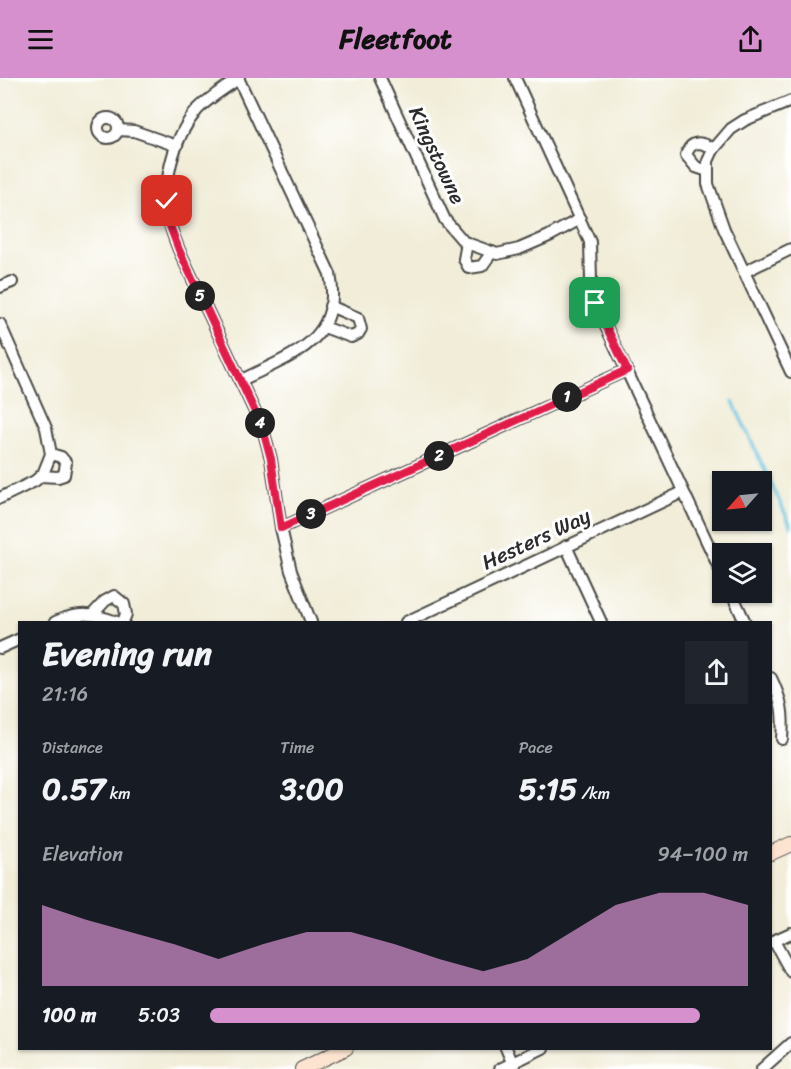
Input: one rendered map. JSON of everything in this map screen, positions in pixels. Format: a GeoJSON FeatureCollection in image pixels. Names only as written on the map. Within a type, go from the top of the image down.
{"type":"FeatureCollection","features":[{"type":"Feature","properties":{"kind":"main road"},"geometry":{"type":"LineString","coordinates":[[772,853],[791,844]]}},
{"type":"Feature","properties":{"kind":"main road"},"geometry":{"type":"LineString","coordinates":[[302,1069],[342,1050]]}},
{"type":"Feature","properties":{"kind":"street"},"geometry":{"type":"LineString","coordinates":[[240,381],[305,348],[316,338],[324,327],[330,306],[332,285],[330,274],[239,78],[200,107],[181,133],[170,168],[168,184],[170,226],[197,290],[240,381],[263,429],[271,459],[281,528],[291,571],[311,621]]}},
{"type":"Feature","properties":{"kind":"street","name":"Kingstowne"},"geometry":{"type":"LineString","coordinates":[[380,78],[445,220],[452,230],[467,243],[496,254],[519,249],[580,219]]}},
{"type":"Feature","properties":{"kind":"street"},"geometry":{"type":"LineString","coordinates":[[514,78],[590,242],[591,280],[595,303],[712,553]]}},
{"type":"Feature","properties":{"kind":"street"},"geometry":{"type":"LineString","coordinates":[[791,101],[731,129],[714,149],[708,161],[710,193],[791,372]]}},
{"type":"Feature","properties":{"kind":"street"},"geometry":{"type":"LineString","coordinates":[[118,130],[134,131],[177,146]]}},
{"type":"Feature","properties":{"kind":"street"},"geometry":{"type":"LineString","coordinates":[[708,171],[696,167],[686,155],[695,143],[703,142],[714,149]]}},
{"type":"Feature","properties":{"kind":"street","name":"Kingstowne"},"geometry":{"type":"LineString","coordinates":[[467,243],[464,259],[469,268],[482,266],[492,252]]}},
{"type":"Feature","properties":{"kind":"street"},"geometry":{"type":"LineString","coordinates":[[744,272],[791,249]]}},
{"type":"Feature","properties":{"kind":"street"},"geometry":{"type":"LineString","coordinates":[[0,287],[12,282]]}},
{"type":"Feature","properties":{"kind":"street"},"geometry":{"type":"LineString","coordinates":[[324,327],[351,337],[358,334],[361,329],[358,318],[330,306]]}},
{"type":"Feature","properties":{"kind":"street"},"geometry":{"type":"LineString","coordinates":[[0,324],[46,428],[51,454],[41,476],[0,498]]}},
{"type":"Feature","properties":{"kind":"street"},"geometry":{"type":"LineString","coordinates":[[281,528],[627,370]]}},
{"type":"Feature","properties":{"kind":"street"},"geometry":{"type":"LineString","coordinates":[[41,476],[64,475],[66,463],[61,457],[51,454]]}},
{"type":"Feature","properties":{"kind":"street","name":"Hesters Way"},"geometry":{"type":"LineString","coordinates":[[408,621],[683,492]]}},
{"type":"Feature","properties":{"kind":"street"},"geometry":{"type":"LineString","coordinates":[[567,546],[602,621]]}},
{"type":"Feature","properties":{"kind":"street"},"geometry":{"type":"LineString","coordinates":[[92,615],[105,601],[114,596],[124,604],[126,614],[123,621]]}},
{"type":"Feature","properties":{"kind":"street"},"geometry":{"type":"LineString","coordinates":[[736,603],[745,621]]}},
{"type":"Feature","properties":{"kind":"street"},"geometry":{"type":"LineString","coordinates":[[58,621],[80,614],[100,615],[115,621]]}},
{"type":"Feature","properties":{"kind":"street"},"geometry":{"type":"LineString","coordinates":[[0,648],[18,640]]}},
{"type":"Feature","properties":{"kind":"street"},"geometry":{"type":"LineString","coordinates":[[772,680],[781,699],[784,716],[782,739]]}},
{"type":"Feature","properties":{"kind":"street"},"geometry":{"type":"LineString","coordinates":[[791,933],[772,941],[791,972]]}},
{"type":"Feature","properties":{"kind":"street"},"geometry":{"type":"LineString","coordinates":[[762,1069],[791,1043]]}},
{"type":"Feature","properties":{"kind":"street"},"geometry":{"type":"LineString","coordinates":[[507,1050],[514,1066]]}},
{"type":"Feature","properties":{"kind":"street"},"geometry":{"type":"LineString","coordinates":[[500,1069],[514,1066],[540,1050]]}},
{"type":"Feature","properties":{"kind":"waterway"},"geometry":{"type":"LineString","coordinates":[[733,402],[791,526]]}},
{"type":"Feature","properties":{"kind":"route"},"geometry":{"type":"LineString","coordinates":[[167,201],[170,226],[179,250],[263,429],[271,459],[281,528],[627,370],[595,303]]}}]}
